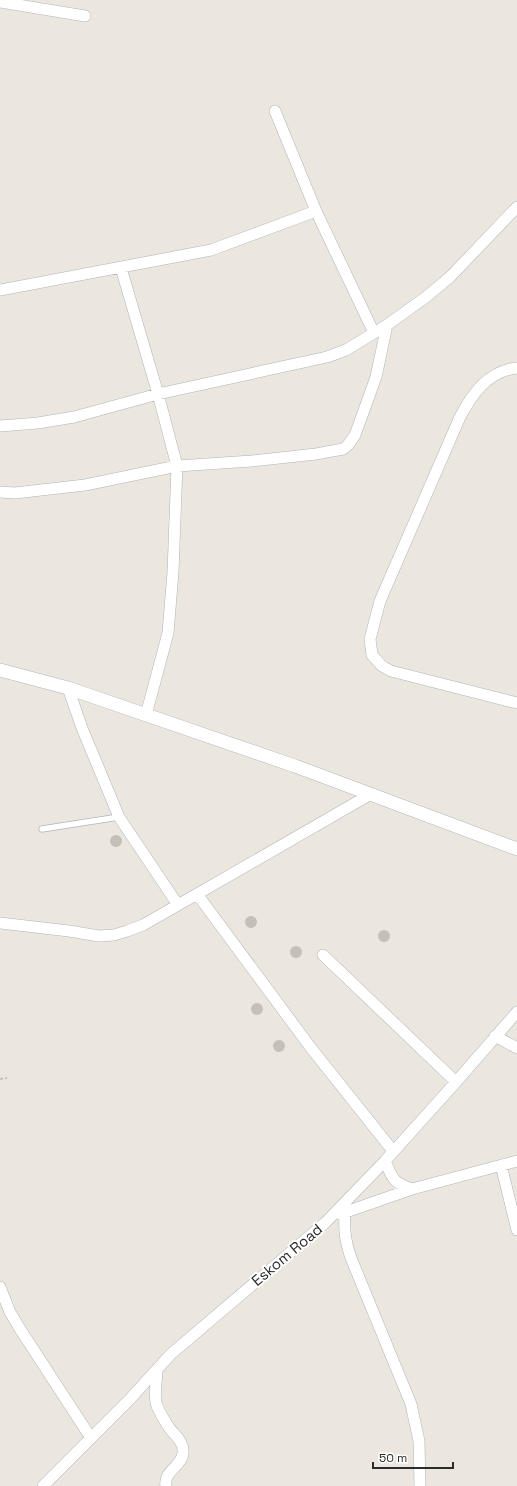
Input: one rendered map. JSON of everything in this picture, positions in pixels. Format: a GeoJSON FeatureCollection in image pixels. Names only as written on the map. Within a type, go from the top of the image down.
{"type":"FeatureCollection","features":[{"type":"Feature","properties":{"kind":"street"},"geometry":{"type":"LineString","coordinates":[[0,2],[85,16]]}},
{"type":"Feature","properties":{"kind":"street"},"geometry":{"type":"LineString","coordinates":[[275,111],[316,211],[374,334]]}},
{"type":"Feature","properties":{"kind":"street"},"geometry":{"type":"LineString","coordinates":[[0,426],[74,417],[158,394],[327,357],[346,350],[387,326],[450,277],[517,207]]}},
{"type":"Feature","properties":{"kind":"street"},"geometry":{"type":"LineString","coordinates":[[0,290],[211,250],[316,211]]}},
{"type":"Feature","properties":{"kind":"street"},"geometry":{"type":"LineString","coordinates":[[121,268],[158,394],[177,466],[173,572],[168,633],[146,715]]}},
{"type":"Feature","properties":{"kind":"street"},"geometry":{"type":"LineString","coordinates":[[0,492],[15,493],[86,485],[177,466],[252,461],[316,454],[334,451],[348,445],[355,435],[376,377],[387,326]]}},
{"type":"Feature","properties":{"kind":"street"},"geometry":{"type":"LineString","coordinates":[[517,368],[510,369],[492,377],[480,386],[470,399],[460,417],[380,601],[370,639],[372,655],[382,666],[391,671],[517,703]]}},
{"type":"Feature","properties":{"kind":"street"},"geometry":{"type":"LineString","coordinates":[[0,670],[68,688],[146,715],[371,794],[517,849]]}},
{"type":"Feature","properties":{"kind":"street"},"geometry":{"type":"LineString","coordinates":[[68,688],[84,734],[118,817],[178,905]]}},
{"type":"Feature","properties":{"kind":"street"},"geometry":{"type":"LineString","coordinates":[[0,923],[99,936],[114,935],[143,925],[371,794]]}},
{"type":"Feature","properties":{"kind":"street"},"geometry":{"type":"LineString","coordinates":[[197,894],[306,1042],[393,1152]]}},
{"type":"Feature","properties":{"kind":"street"},"geometry":{"type":"LineString","coordinates":[[323,955],[456,1082]]}},
{"type":"Feature","properties":{"kind":"street","name":"Eskom Road"},"geometry":{"type":"LineString","coordinates":[[43,1486],[185,1342],[325,1224],[330,1217],[386,1161],[517,1012]]}},
{"type":"Feature","properties":{"kind":"street"},"geometry":{"type":"LineString","coordinates":[[495,1036],[517,1048]]}},
{"type":"Feature","properties":{"kind":"street"},"geometry":{"type":"LineString","coordinates":[[386,1161],[392,1177],[399,1183],[412,1189]]}},
{"type":"Feature","properties":{"kind":"street"},"geometry":{"type":"LineString","coordinates":[[330,1217],[412,1189],[517,1161]]}},
{"type":"Feature","properties":{"kind":"street"},"geometry":{"type":"LineString","coordinates":[[501,1165],[517,1230]]}},
{"type":"Feature","properties":{"kind":"street"},"geometry":{"type":"LineString","coordinates":[[346,1212],[344,1229],[351,1258],[411,1404],[419,1441],[420,1486]]}},
{"type":"Feature","properties":{"kind":"street"},"geometry":{"type":"LineString","coordinates":[[0,1287],[10,1312],[20,1329],[91,1438]]}},
{"type":"Feature","properties":{"kind":"street"},"geometry":{"type":"LineString","coordinates":[[157,1369],[157,1406],[168,1427],[182,1445],[183,1453],[180,1461],[167,1474],[165,1480],[166,1486]]}},
{"type":"Feature","properties":{"kind":"lane"},"geometry":{"type":"LineString","coordinates":[[42,829],[118,817]]}},
{"type":"Feature","properties":{"kind":"path"},"geometry":{"type":"LineString","coordinates":[[0,1079],[7,1078]]}},
{"type":"Feature","properties":{"kind":"building"},"geometry":{"type":"Polygon","coordinates":[[[114,835],[118,835],[122,841],[118,847],[114,847],[110,843],[110,839],[114,835]]]}},
{"type":"Feature","properties":{"kind":"building"},"geometry":{"type":"Polygon","coordinates":[[[249,916],[253,916],[257,922],[253,928],[249,928],[245,924],[245,920],[249,916]]]}},
{"type":"Feature","properties":{"kind":"building"},"geometry":{"type":"Polygon","coordinates":[[[382,930],[386,930],[390,936],[386,942],[382,942],[378,938],[378,934],[382,930]]]}},
{"type":"Feature","properties":{"kind":"building"},"geometry":{"type":"Polygon","coordinates":[[[294,946],[298,946],[302,952],[298,958],[294,958],[290,954],[290,950],[294,946]]]}},
{"type":"Feature","properties":{"kind":"building"},"geometry":{"type":"Polygon","coordinates":[[[255,1003],[259,1003],[263,1009],[259,1015],[255,1015],[251,1011],[251,1007],[255,1003]]]}},
{"type":"Feature","properties":{"kind":"building"},"geometry":{"type":"Polygon","coordinates":[[[277,1040],[281,1040],[285,1046],[281,1052],[277,1052],[273,1048],[273,1044],[277,1040]]]}}]}
